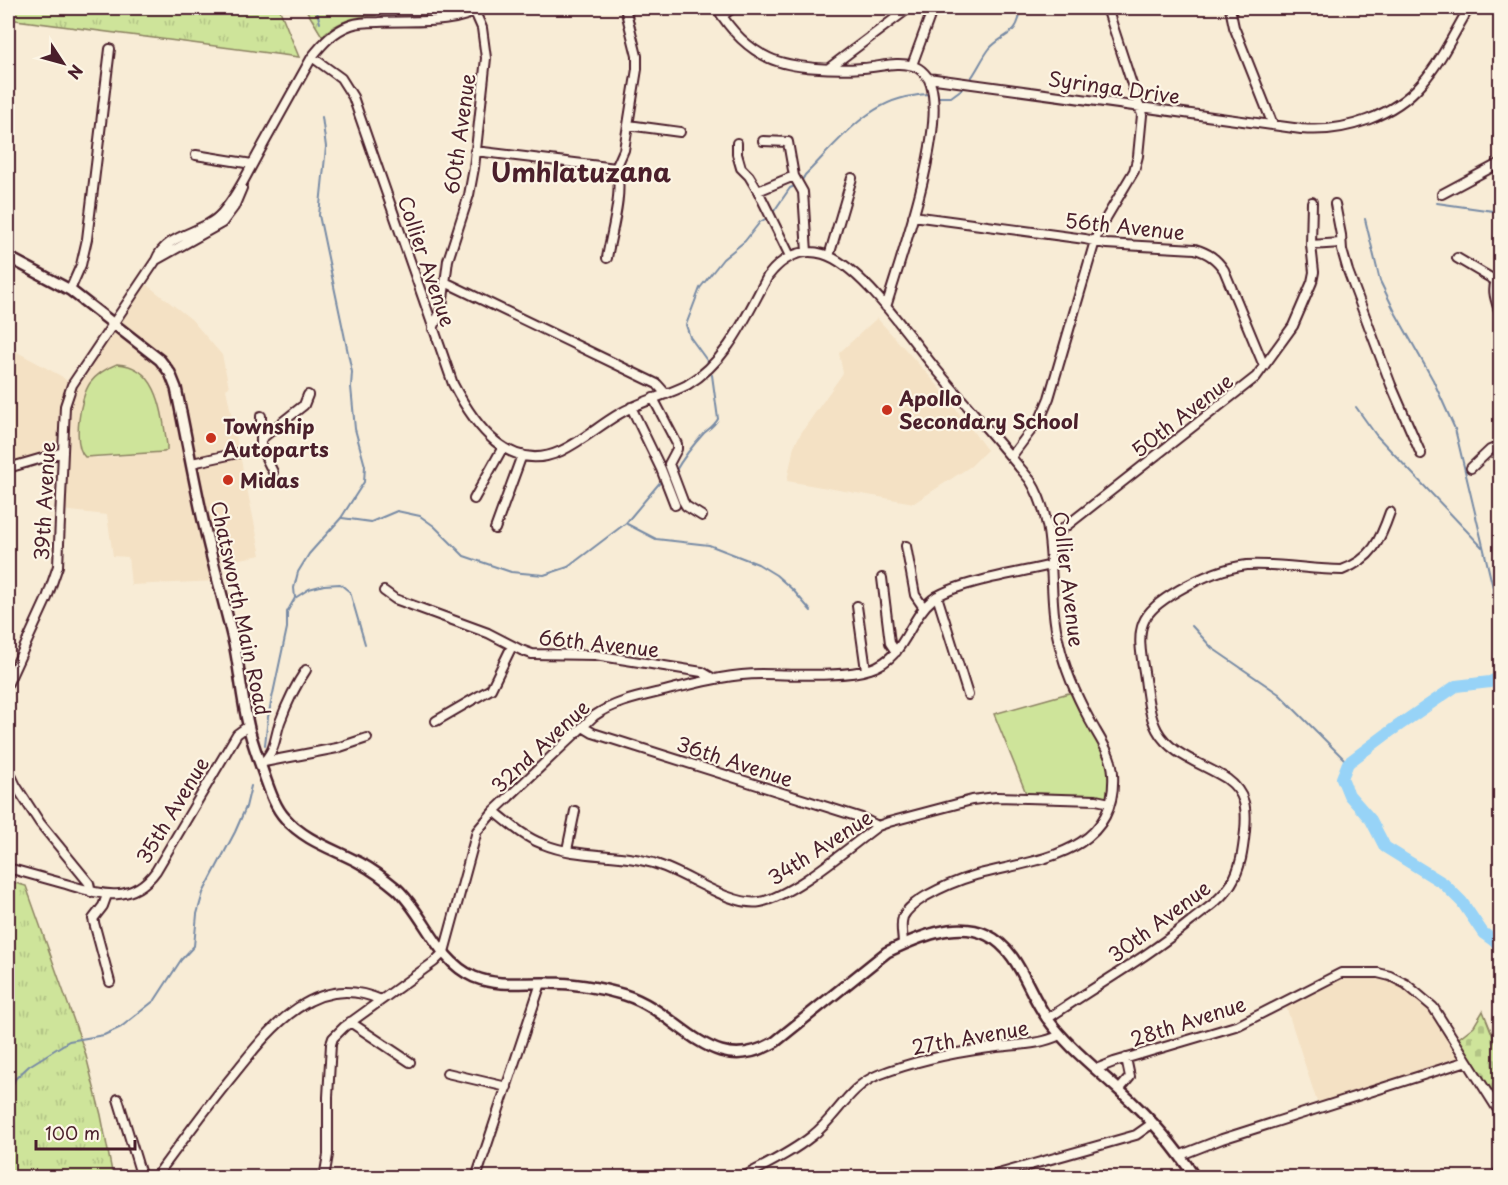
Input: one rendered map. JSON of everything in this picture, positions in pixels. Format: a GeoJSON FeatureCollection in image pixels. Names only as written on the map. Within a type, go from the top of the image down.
{"type":"FeatureCollection","features":[{"type":"Feature","properties":{"kind":"street"},"geometry":{"type":"LineString","coordinates":[[607,258],[618,194],[616,168],[624,150],[636,85],[637,56],[626,8]]}},
{"type":"Feature","properties":{"kind":"street"},"geometry":{"type":"LineString","coordinates":[[717,8],[738,36],[768,58],[788,64],[848,69],[912,65],[933,8]]}},
{"type":"Feature","properties":{"kind":"street"},"geometry":{"type":"LineString","coordinates":[[722,16],[733,8]]}},
{"type":"Feature","properties":{"kind":"street"},"geometry":{"type":"LineString","coordinates":[[829,68],[909,8]]}},
{"type":"Feature","properties":{"kind":"street"},"geometry":{"type":"LineString","coordinates":[[1011,457],[1041,417],[1049,398],[1099,230],[1134,171],[1138,156],[1142,115],[1107,8]]}},
{"type":"Feature","properties":{"kind":"street"},"geometry":{"type":"LineString","coordinates":[[1230,8],[1234,27],[1273,125]]}},
{"type":"Feature","properties":{"kind":"street","name":"Syringa Drive"},"geometry":{"type":"LineString","coordinates":[[912,65],[928,78],[962,84],[1273,125],[1314,130],[1329,129],[1353,124],[1389,110],[1411,94],[1441,58],[1469,8]]}},
{"type":"Feature","properties":{"kind":"street"},"geometry":{"type":"LineString","coordinates":[[112,323],[156,261],[215,229],[238,199],[252,164],[312,57],[327,39],[352,24],[434,21],[478,10]]}},
{"type":"Feature","properties":{"kind":"street","name":"60th Avenue"},"geometry":{"type":"LineString","coordinates":[[433,329],[442,307],[448,260],[469,195],[486,58],[484,34],[478,10]]}},
{"type":"Feature","properties":{"kind":"street"},"geometry":{"type":"LineString","coordinates":[[70,290],[78,275],[87,239],[110,50]]}},
{"type":"Feature","properties":{"kind":"street","name":"Collier Avenue"},"geometry":{"type":"LineString","coordinates":[[312,57],[340,78],[353,97],[453,384],[483,430],[503,447],[522,455],[538,457],[562,450],[631,407],[666,394],[696,379],[719,360],[730,345],[776,265],[790,256],[807,252],[829,256],[860,278],[1011,457],[1036,490],[1047,519],[1051,538],[1051,594],[1060,650],[1076,692],[1111,761],[1113,787],[1110,803],[1102,820],[1091,835],[1065,851],[1048,858],[951,884],[919,900],[903,916],[901,927],[903,944]]}},
{"type":"Feature","properties":{"kind":"street"},"geometry":{"type":"LineString","coordinates":[[886,307],[913,216],[930,146],[933,103],[928,78]]}},
{"type":"Feature","properties":{"kind":"street"},"geometry":{"type":"LineString","coordinates":[[628,125],[680,132]]}},
{"type":"Feature","properties":{"kind":"street"},"geometry":{"type":"LineString","coordinates":[[763,141],[788,142],[794,176],[803,192],[807,252]]}},
{"type":"Feature","properties":{"kind":"street"},"geometry":{"type":"LineString","coordinates":[[737,143],[741,168],[758,191],[790,256]]}},
{"type":"Feature","properties":{"kind":"street"},"geometry":{"type":"LineString","coordinates":[[475,151],[616,168]]}},
{"type":"Feature","properties":{"kind":"street"},"geometry":{"type":"LineString","coordinates":[[196,155],[252,164]]}},
{"type":"Feature","properties":{"kind":"street"},"geometry":{"type":"LineString","coordinates":[[1442,194],[1500,163]]}},
{"type":"Feature","properties":{"kind":"street"},"geometry":{"type":"LineString","coordinates":[[758,191],[794,176]]}},
{"type":"Feature","properties":{"kind":"street"},"geometry":{"type":"LineString","coordinates":[[829,256],[852,178]]}},
{"type":"Feature","properties":{"kind":"street","name":"50th Avenue"},"geometry":{"type":"LineString","coordinates":[[1051,538],[1251,383],[1293,326],[1308,295],[1314,272],[1311,245],[1312,202]]}},
{"type":"Feature","properties":{"kind":"street"},"geometry":{"type":"LineString","coordinates":[[1335,204],[1345,261],[1381,358],[1421,454]]}},
{"type":"Feature","properties":{"kind":"street","name":"56th Avenue"},"geometry":{"type":"LineString","coordinates":[[913,216],[1095,241],[1195,249],[1214,258],[1224,270],[1264,366]]}},
{"type":"Feature","properties":{"kind":"street"},"geometry":{"type":"LineString","coordinates":[[1311,245],[1341,243]]}},
{"type":"Feature","properties":{"kind":"street","name":"Chatsworth Main Road"},"geometry":{"type":"LineString","coordinates":[[8,257],[70,290],[160,360],[173,378],[206,531],[237,658],[248,726],[274,801],[284,817],[310,839],[361,863],[393,886],[414,908],[444,952],[462,970],[484,980],[505,984],[574,984],[627,996],[652,1006],[712,1048],[735,1055],[748,1054],[761,1051],[775,1042],[876,960],[903,944],[955,929],[974,930],[997,941],[1013,957],[1037,1005],[1060,1035],[1153,1123],[1181,1155],[1195,1178]]}},
{"type":"Feature","properties":{"kind":"street"},"geometry":{"type":"LineString","coordinates":[[1457,258],[1498,278],[1494,292],[1500,313]]}},
{"type":"Feature","properties":{"kind":"street"},"geometry":{"type":"LineString","coordinates":[[445,282],[657,384],[666,394]]}},
{"type":"Feature","properties":{"kind":"street","name":"39th Avenue"},"geometry":{"type":"LineString","coordinates":[[8,683],[55,580],[59,555],[65,406],[68,392],[112,323]]}},
{"type":"Feature","properties":{"kind":"street"},"geometry":{"type":"LineString","coordinates":[[192,463],[261,443],[304,405],[308,395]]}},
{"type":"Feature","properties":{"kind":"street"},"geometry":{"type":"LineString","coordinates":[[653,398],[677,444],[677,449],[669,462],[668,478],[675,505]]}},
{"type":"Feature","properties":{"kind":"street"},"geometry":{"type":"LineString","coordinates":[[631,407],[668,478],[686,506],[702,516]]}},
{"type":"Feature","properties":{"kind":"street"},"geometry":{"type":"LineString","coordinates":[[261,416],[261,443],[273,472]]}},
{"type":"Feature","properties":{"kind":"street"},"geometry":{"type":"LineString","coordinates":[[474,500],[503,447]]}},
{"type":"Feature","properties":{"kind":"street"},"geometry":{"type":"LineString","coordinates":[[1471,468],[1490,450],[1500,450]]}},
{"type":"Feature","properties":{"kind":"street"},"geometry":{"type":"LineString","coordinates":[[8,468],[63,452]]}},
{"type":"Feature","properties":{"kind":"street"},"geometry":{"type":"LineString","coordinates":[[495,529],[522,455]]}},
{"type":"Feature","properties":{"kind":"street","name":"30th Avenue"},"geometry":{"type":"LineString","coordinates":[[1047,1019],[1174,935],[1226,892],[1240,863],[1247,812],[1242,796],[1227,779],[1179,753],[1169,745],[1156,728],[1150,709],[1141,654],[1140,634],[1147,614],[1159,602],[1192,583],[1236,567],[1262,565],[1342,570],[1353,567],[1364,561],[1380,539],[1390,512]]}},
{"type":"Feature","properties":{"kind":"street"},"geometry":{"type":"LineString","coordinates":[[906,546],[915,595],[924,608]]}},
{"type":"Feature","properties":{"kind":"street","name":"32nd Avenue"},"geometry":{"type":"LineString","coordinates":[[444,952],[477,831],[494,811],[594,716],[612,706],[714,679],[758,674],[843,673],[866,670],[884,662],[896,652],[924,608],[937,596],[958,588],[1051,565]]}},
{"type":"Feature","properties":{"kind":"street"},"geometry":{"type":"LineString","coordinates":[[882,578],[890,643],[896,652]]}},
{"type":"Feature","properties":{"kind":"street","name":"66th Avenue"},"geometry":{"type":"LineString","coordinates":[[384,591],[395,599],[488,633],[532,654],[595,655],[702,672],[714,679]]}},
{"type":"Feature","properties":{"kind":"street"},"geometry":{"type":"LineString","coordinates":[[937,596],[968,695]]}},
{"type":"Feature","properties":{"kind":"street"},"geometry":{"type":"LineString","coordinates":[[857,606],[866,670]]}},
{"type":"Feature","properties":{"kind":"street"},"geometry":{"type":"LineString","coordinates":[[436,721],[491,689],[512,646]]}},
{"type":"Feature","properties":{"kind":"street","name":"Chatsworth Main Road"},"geometry":{"type":"LineString","coordinates":[[262,764],[274,748],[289,700],[306,670]]}},
{"type":"Feature","properties":{"kind":"street","name":"35th Avenue"},"geometry":{"type":"LineString","coordinates":[[8,868],[107,895],[131,892],[142,886],[152,877],[239,731],[248,726]]}},
{"type":"Feature","properties":{"kind":"street","name":"36th Avenue"},"geometry":{"type":"LineString","coordinates":[[584,727],[593,733],[862,818],[878,826]]}},
{"type":"Feature","properties":{"kind":"street"},"geometry":{"type":"LineString","coordinates":[[262,764],[337,748],[366,738]]}},
{"type":"Feature","properties":{"kind":"street"},"geometry":{"type":"LineString","coordinates":[[8,769],[35,816],[62,853],[89,883],[91,892]]}},
{"type":"Feature","properties":{"kind":"street","name":"34th Avenue"},"geometry":{"type":"LineString","coordinates":[[494,811],[536,841],[567,850],[652,862],[730,897],[752,903],[776,897],[797,885],[878,826],[972,800],[996,797],[1096,800],[1110,803]]}},
{"type":"Feature","properties":{"kind":"street"},"geometry":{"type":"LineString","coordinates":[[567,850],[575,811]]}},
{"type":"Feature","properties":{"kind":"street"},"geometry":{"type":"LineString","coordinates":[[107,895],[103,906],[93,919],[110,982]]}},
{"type":"Feature","properties":{"kind":"street"},"geometry":{"type":"LineString","coordinates":[[324,1178],[328,1155],[331,1044],[338,1031],[434,962],[444,952]]}},
{"type":"Feature","properties":{"kind":"street","name":"28th Avenue"},"geometry":{"type":"LineString","coordinates":[[1096,1069],[1239,1025],[1336,975],[1355,972],[1390,976],[1422,996],[1439,1015],[1500,1113]]}},
{"type":"Feature","properties":{"kind":"street"},"geometry":{"type":"LineString","coordinates":[[476,1178],[541,983]]}},
{"type":"Feature","properties":{"kind":"street"},"geometry":{"type":"LineString","coordinates":[[155,1178],[252,1052],[285,1017],[308,1002],[337,992],[359,992],[381,999]]}},
{"type":"Feature","properties":{"kind":"street"},"geometry":{"type":"LineString","coordinates":[[350,1022],[410,1062]]}},
{"type":"Feature","properties":{"kind":"street","name":"27th Avenue"},"geometry":{"type":"LineString","coordinates":[[741,1178],[797,1148],[813,1136],[825,1125],[851,1092],[875,1076],[931,1058],[990,1047],[1048,1041],[1060,1035]]}},
{"type":"Feature","properties":{"kind":"street"},"geometry":{"type":"LineString","coordinates":[[1119,1090],[1130,1077],[1126,1058]]}},
{"type":"Feature","properties":{"kind":"street"},"geometry":{"type":"LineString","coordinates":[[1181,1155],[1222,1139],[1467,1061]]}},
{"type":"Feature","properties":{"kind":"street"},"geometry":{"type":"LineString","coordinates":[[447,1073],[507,1086]]}},
{"type":"Feature","properties":{"kind":"street"},"geometry":{"type":"LineString","coordinates":[[118,1099],[142,1178]]}},
{"type":"Feature","properties":{"kind":"street"},"geometry":{"type":"LineString","coordinates":[[984,1178],[1136,1134],[1153,1123]]}},
{"type":"Feature","properties":{"kind":"street"},"geometry":{"type":"LineString","coordinates":[[1494,1178],[1500,1170]]}},
{"type":"Feature","properties":{"kind":"shaded area"},"geometry":{"type":"Polygon","coordinates":[[[142,281],[191,319],[222,355],[229,387],[226,389],[261,555],[214,564],[218,581],[131,585],[128,557],[113,556],[107,515],[61,510],[63,452],[8,469],[8,347],[61,376],[72,385],[142,281]],[[117,364],[79,413],[82,455],[98,458],[164,452],[167,445],[159,400],[139,370],[126,364],[117,364]]]}},
{"type":"Feature","properties":{"kind":"shaded area","name":"Apollo Secondary School"},"geometry":{"type":"Polygon","coordinates":[[[877,318],[940,388],[987,450],[971,466],[914,503],[787,481],[794,446],[843,373],[839,353],[877,318]]]}},
{"type":"Feature","properties":{"kind":"shaded area"},"geometry":{"type":"Polygon","coordinates":[[[1377,973],[1422,996],[1467,1061],[1319,1108],[1285,1003],[1337,975],[1377,973]]]}},
{"type":"Feature","properties":{"kind":"green space"},"geometry":{"type":"Polygon","coordinates":[[[8,8],[279,8],[299,57],[8,19],[8,8]]]}},
{"type":"Feature","properties":{"kind":"green space"},"geometry":{"type":"Polygon","coordinates":[[[305,8],[376,8],[376,15],[347,20],[322,36],[305,8]]]}},
{"type":"Feature","properties":{"kind":"green space"},"geometry":{"type":"Polygon","coordinates":[[[117,364],[131,367],[142,373],[156,393],[167,445],[167,450],[164,452],[85,457],[81,451],[78,432],[86,390],[99,375],[117,364]]]}},
{"type":"Feature","properties":{"kind":"green space"},"geometry":{"type":"Polygon","coordinates":[[[1076,691],[1112,761],[1110,804],[1028,798],[994,714],[1076,691]]]}},
{"type":"Feature","properties":{"kind":"green space"},"geometry":{"type":"Polygon","coordinates":[[[8,881],[26,886],[85,1052],[101,1115],[113,1177],[8,1177],[8,881]]]}},
{"type":"Feature","properties":{"kind":"green space"},"geometry":{"type":"Polygon","coordinates":[[[1483,1011],[1497,1046],[1500,1044],[1500,1112],[1455,1041],[1474,1026],[1483,1011]]]}},
{"type":"Feature","properties":{"kind":"waterway"},"geometry":{"type":"LineString","coordinates":[[316,8],[320,23]]}},
{"type":"Feature","properties":{"kind":"waterway"},"geometry":{"type":"LineString","coordinates":[[969,81],[990,48],[1014,29],[1021,8]]}},
{"type":"Feature","properties":{"kind":"waterway"},"geometry":{"type":"LineString","coordinates":[[936,97],[951,97],[966,86]]}},
{"type":"Feature","properties":{"kind":"waterway"},"geometry":{"type":"LineString","coordinates":[[801,182],[840,138],[866,116],[896,100],[922,94],[931,95]]}},
{"type":"Feature","properties":{"kind":"waterway"},"geometry":{"type":"LineString","coordinates":[[295,598],[294,588],[298,572],[309,554],[341,518],[364,482],[365,466],[355,429],[352,372],[319,215],[326,147],[322,117]]}},
{"type":"Feature","properties":{"kind":"waterway"},"geometry":{"type":"LineString","coordinates":[[772,214],[790,188],[797,185]]}},
{"type":"Feature","properties":{"kind":"waterway"},"geometry":{"type":"LineString","coordinates":[[1437,203],[1500,212]]}},
{"type":"Feature","properties":{"kind":"waterway"},"geometry":{"type":"LineString","coordinates":[[708,362],[690,337],[686,325],[700,288],[723,259],[745,241],[760,222],[767,218]]}},
{"type":"Feature","properties":{"kind":"waterway"},"geometry":{"type":"LineString","coordinates":[[1365,219],[1380,281],[1433,380],[1455,429],[1500,617]]}},
{"type":"Feature","properties":{"kind":"waterway"},"geometry":{"type":"LineString","coordinates":[[675,472],[692,447],[718,419],[712,375]]}},
{"type":"Feature","properties":{"kind":"waterway"},"geometry":{"type":"LineString","coordinates":[[1356,407],[1376,435],[1482,547]]}},
{"type":"Feature","properties":{"kind":"waterway"},"geometry":{"type":"LineString","coordinates":[[342,518],[371,522],[397,511],[420,516],[434,526],[464,556],[511,572],[544,575],[568,567],[626,523],[662,480]]}},
{"type":"Feature","properties":{"kind":"waterway"},"geometry":{"type":"LineString","coordinates":[[627,524],[656,539],[709,545],[758,564],[776,575],[793,590],[811,611]]}},
{"type":"Feature","properties":{"kind":"waterway"},"geometry":{"type":"LineString","coordinates":[[265,745],[268,717],[287,628],[287,612],[295,598],[309,589],[340,584],[350,592],[365,644]]}},
{"type":"Feature","properties":{"kind":"waterway"},"geometry":{"type":"LineString","coordinates":[[1192,626],[1212,648],[1279,694],[1348,763]]}},
{"type":"Feature","properties":{"kind":"waterway"},"geometry":{"type":"LineString","coordinates":[[1500,677],[1490,682],[1456,686],[1348,763],[1342,778],[1349,795],[1371,820],[1385,847],[1443,883],[1462,902],[1483,933],[1500,945]]}},
{"type":"Feature","properties":{"kind":"waterway"},"geometry":{"type":"LineString","coordinates":[[8,1096],[15,1079],[29,1066],[69,1041],[104,1035],[121,1027],[155,1000],[181,960],[194,946],[197,914],[203,893],[235,832],[246,807],[251,786]]}},
{"type":"Feature","properties":{"kind":"waterway"},"geometry":{"type":"LineString","coordinates":[[8,1166],[11,1172],[8,1174]]}},
{"type":"Feature","properties":{"kind":"place","name":"Apollo Secondary School"},"geometry":{"type":"Point","coordinates":[887,410]}},
{"type":"Feature","properties":{"kind":"place","name":"Township Autoparts"},"geometry":{"type":"Point","coordinates":[211,438]}},
{"type":"Feature","properties":{"kind":"place","name":"Midas"},"geometry":{"type":"Point","coordinates":[228,480]}},
{"type":"Feature","properties":{"kind":"district","name":"Umhlatuzana"},"geometry":{"type":"Point","coordinates":[581,171]}}]}
